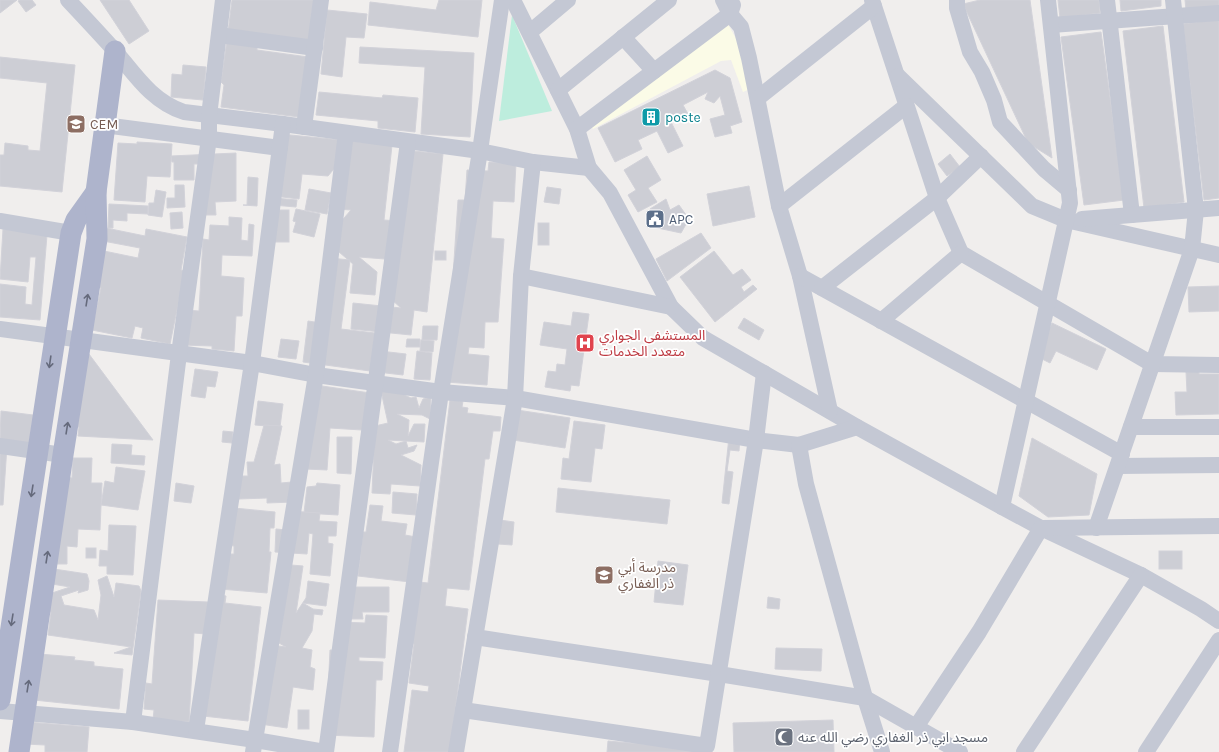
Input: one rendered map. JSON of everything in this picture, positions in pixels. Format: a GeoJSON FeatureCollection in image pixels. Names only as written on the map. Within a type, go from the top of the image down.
{"type":"FeatureCollection","features":[{"type":"Feature","properties":{"kind":"main road"},"geometry":{"type":"LineString","coordinates":[[19,752],[62,455],[97,239],[96,192],[115,51]]}},
{"type":"Feature","properties":{"kind":"main road"},"geometry":{"type":"LineString","coordinates":[[0,700],[71,233],[76,220],[96,192]]}},
{"type":"Feature","properties":{"kind":"street"},"geometry":{"type":"LineString","coordinates":[[68,0],[150,92],[160,101],[172,108],[184,112],[480,151],[533,162],[589,168]]}},
{"type":"Feature","properties":{"kind":"street"},"geometry":{"type":"LineString","coordinates":[[133,722],[179,354],[209,138],[209,116],[223,0]]}},
{"type":"Feature","properties":{"kind":"street"},"geometry":{"type":"LineString","coordinates":[[304,127],[321,0]]}},
{"type":"Feature","properties":{"kind":"street"},"geometry":{"type":"LineString","coordinates":[[390,752],[441,392],[480,151],[502,0]]}},
{"type":"Feature","properties":{"kind":"street"},"geometry":{"type":"LineString","coordinates":[[513,0],[577,129],[589,168],[610,193],[671,307],[704,338],[857,427],[1002,507],[1042,528],[1141,575],[1219,621]]}},
{"type":"Feature","properties":{"kind":"street"},"geometry":{"type":"LineString","coordinates":[[530,32],[568,0]]}},
{"type":"Feature","properties":{"kind":"street"},"geometry":{"type":"LineString","coordinates":[[558,90],[669,0]]}},
{"type":"Feature","properties":{"kind":"street"},"geometry":{"type":"LineString","coordinates":[[723,0],[732,7],[740,26],[758,98],[779,206],[800,276],[830,411]]}},
{"type":"Feature","properties":{"kind":"street"},"geometry":{"type":"LineString","coordinates":[[957,0],[957,8],[970,52],[991,93],[1000,122],[1044,169],[1069,190]]}},
{"type":"Feature","properties":{"kind":"street"},"geometry":{"type":"LineString","coordinates":[[1002,507],[1070,203],[1048,0]]}},
{"type":"Feature","properties":{"kind":"street"},"geometry":{"type":"LineString","coordinates":[[1107,0],[1132,215]]}},
{"type":"Feature","properties":{"kind":"street"},"geometry":{"type":"LineString","coordinates":[[758,98],[873,3],[937,198],[962,253],[1152,364],[1219,365]]}},
{"type":"Feature","properties":{"kind":"street"},"geometry":{"type":"LineString","coordinates":[[577,129],[654,71],[732,7]]}},
{"type":"Feature","properties":{"kind":"street"},"geometry":{"type":"LineString","coordinates":[[1051,25],[1109,20],[1173,8],[1219,13]]}},
{"type":"Feature","properties":{"kind":"street"},"geometry":{"type":"LineString","coordinates":[[1096,528],[1192,249],[1196,210],[1173,8]]}},
{"type":"Feature","properties":{"kind":"street"},"geometry":{"type":"LineString","coordinates":[[219,35],[315,48]]}},
{"type":"Feature","properties":{"kind":"street"},"geometry":{"type":"LineString","coordinates":[[623,37],[654,71]]}},
{"type":"Feature","properties":{"kind":"street"},"geometry":{"type":"LineString","coordinates":[[896,74],[1032,206],[1066,220],[1219,255]]}},
{"type":"Feature","properties":{"kind":"street"},"geometry":{"type":"LineString","coordinates":[[779,206],[906,106]]}},
{"type":"Feature","properties":{"kind":"street"},"geometry":{"type":"LineString","coordinates":[[196,730],[252,363],[284,124]]}},
{"type":"Feature","properties":{"kind":"street"},"geometry":{"type":"LineString","coordinates":[[104,125],[280,148]]}},
{"type":"Feature","properties":{"kind":"street"},"geometry":{"type":"LineString","coordinates":[[254,746],[316,375],[346,133]]}},
{"type":"Feature","properties":{"kind":"street"},"geometry":{"type":"LineString","coordinates":[[0,711],[133,722],[196,730],[254,746],[325,752],[377,382],[408,142]]}},
{"type":"Feature","properties":{"kind":"street"},"geometry":{"type":"LineString","coordinates":[[822,288],[937,198],[981,156]]}},
{"type":"Feature","properties":{"kind":"street"},"geometry":{"type":"LineString","coordinates":[[456,752],[515,398],[520,276],[533,162]]}},
{"type":"Feature","properties":{"kind":"street"},"geometry":{"type":"LineString","coordinates":[[1066,220],[1219,208]]}},
{"type":"Feature","properties":{"kind":"street"},"geometry":{"type":"LineString","coordinates":[[0,221],[71,233]]}},
{"type":"Feature","properties":{"kind":"street"},"geometry":{"type":"LineString","coordinates":[[881,321],[962,253]]}},
{"type":"Feature","properties":{"kind":"street"},"geometry":{"type":"LineString","coordinates":[[520,276],[671,307]]}},
{"type":"Feature","properties":{"kind":"street"},"geometry":{"type":"LineString","coordinates":[[800,276],[1025,402],[1120,460],[1219,464]]}},
{"type":"Feature","properties":{"kind":"street"},"geometry":{"type":"LineString","coordinates":[[0,329],[54,338],[252,363],[316,375],[377,382],[441,392],[515,398],[756,440],[799,445],[857,427]]}},
{"type":"Feature","properties":{"kind":"street"},"geometry":{"type":"LineString","coordinates":[[463,710],[707,746],[756,440],[764,373]]}},
{"type":"Feature","properties":{"kind":"street"},"geometry":{"type":"LineString","coordinates":[[1131,427],[1219,427]]}},
{"type":"Feature","properties":{"kind":"street"},"geometry":{"type":"LineString","coordinates":[[799,445],[806,484],[865,698],[882,752]]}},
{"type":"Feature","properties":{"kind":"street"},"geometry":{"type":"LineString","coordinates":[[0,446],[62,455]]}},
{"type":"Feature","properties":{"kind":"street"},"geometry":{"type":"LineString","coordinates":[[1042,528],[1219,526]]}},
{"type":"Feature","properties":{"kind":"street"},"geometry":{"type":"LineString","coordinates":[[916,727],[979,632],[1042,528]]}},
{"type":"Feature","properties":{"kind":"street"},"geometry":{"type":"LineString","coordinates":[[1024,752],[1141,575]]}},
{"type":"Feature","properties":{"kind":"street"},"geometry":{"type":"LineString","coordinates":[[475,637],[865,698],[916,727],[941,746],[960,752]]}},
{"type":"Feature","properties":{"kind":"street"},"geometry":{"type":"LineString","coordinates":[[1146,752],[1219,640]]}},
{"type":"Feature","properties":{"kind":"shaded area"},"geometry":{"type":"Polygon","coordinates":[[[726,21],[742,49],[750,89],[743,92],[731,60],[721,61],[593,129],[589,124],[726,21]]]}},
{"type":"Feature","properties":{"kind":"green space"},"geometry":{"type":"Polygon","coordinates":[[[512,15],[552,111],[499,121],[512,15]]]}},
{"type":"Feature","properties":{"kind":"building"},"geometry":{"type":"Polygon","coordinates":[[[0,0],[17,0],[0,13],[0,0]]]}},
{"type":"Feature","properties":{"kind":"building"},"geometry":{"type":"Polygon","coordinates":[[[32,0],[36,5],[26,12],[18,1],[32,0]]]}},
{"type":"Feature","properties":{"kind":"building"},"geometry":{"type":"Polygon","coordinates":[[[100,0],[129,0],[149,31],[129,44],[100,0]]]}},
{"type":"Feature","properties":{"kind":"building"},"geometry":{"type":"Polygon","coordinates":[[[232,0],[315,0],[310,42],[228,32],[232,0]]]}},
{"type":"Feature","properties":{"kind":"building"},"geometry":{"type":"Polygon","coordinates":[[[439,0],[482,0],[478,37],[368,25],[370,2],[436,10],[439,0]]]}},
{"type":"Feature","properties":{"kind":"building"},"geometry":{"type":"Polygon","coordinates":[[[980,0],[1030,0],[1052,158],[1028,143],[963,4],[980,0]]]}},
{"type":"Feature","properties":{"kind":"building"},"geometry":{"type":"Polygon","coordinates":[[[1058,0],[1099,0],[1100,13],[1060,18],[1058,0]]]}},
{"type":"Feature","properties":{"kind":"building"},"geometry":{"type":"Polygon","coordinates":[[[1120,0],[1161,0],[1161,6],[1121,11],[1120,0]]]}},
{"type":"Feature","properties":{"kind":"building"},"geometry":{"type":"Polygon","coordinates":[[[1185,0],[1219,0],[1219,6],[1186,10],[1185,0]]]}},
{"type":"Feature","properties":{"kind":"building"},"geometry":{"type":"Polygon","coordinates":[[[327,10],[367,14],[364,38],[346,37],[342,77],[321,74],[327,10]]]}},
{"type":"Feature","properties":{"kind":"building"},"geometry":{"type":"Polygon","coordinates":[[[1219,19],[1219,198],[1204,200],[1183,24],[1219,19]]]}},
{"type":"Feature","properties":{"kind":"building"},"geometry":{"type":"Polygon","coordinates":[[[1163,26],[1184,202],[1144,208],[1123,31],[1163,26]]]}},
{"type":"Feature","properties":{"kind":"building"},"geometry":{"type":"Polygon","coordinates":[[[1101,32],[1124,200],[1084,205],[1061,37],[1101,32]]]}},
{"type":"Feature","properties":{"kind":"building"},"geometry":{"type":"Polygon","coordinates":[[[227,40],[257,44],[257,50],[308,57],[299,117],[221,107],[224,85],[221,82],[227,40]]]}},
{"type":"Feature","properties":{"kind":"building"},"geometry":{"type":"Polygon","coordinates":[[[360,47],[474,53],[470,137],[421,134],[425,67],[359,63],[360,47]]]}},
{"type":"Feature","properties":{"kind":"building"},"geometry":{"type":"Polygon","coordinates":[[[0,57],[75,65],[62,192],[0,186],[0,155],[4,155],[5,143],[28,146],[28,150],[40,151],[47,83],[0,78],[0,57]]]}},
{"type":"Feature","properties":{"kind":"building"},"geometry":{"type":"Polygon","coordinates":[[[183,65],[206,67],[203,100],[171,97],[172,74],[182,75],[183,65]]]}},
{"type":"Feature","properties":{"kind":"building","name":"poste"},"geometry":{"type":"Polygon","coordinates":[[[715,70],[730,78],[742,122],[730,126],[732,133],[715,137],[710,119],[725,115],[720,96],[714,103],[705,99],[708,92],[683,105],[688,114],[671,122],[683,146],[668,153],[657,131],[638,140],[642,149],[615,162],[598,128],[715,70]]]}},
{"type":"Feature","properties":{"kind":"building"},"geometry":{"type":"Polygon","coordinates":[[[319,92],[382,98],[383,95],[418,98],[415,132],[378,128],[378,121],[316,115],[319,92]]]}},
{"type":"Feature","properties":{"kind":"building"},"geometry":{"type":"Polygon","coordinates":[[[280,134],[392,145],[384,220],[398,221],[404,150],[443,154],[427,312],[414,310],[411,335],[351,329],[353,303],[401,308],[382,291],[385,259],[359,257],[377,272],[375,295],[350,293],[353,264],[325,240],[351,210],[337,209],[343,158],[328,176],[302,174],[299,199],[274,196],[280,134]]]}},
{"type":"Feature","properties":{"kind":"building"},"geometry":{"type":"Polygon","coordinates":[[[137,142],[172,144],[170,177],[147,176],[145,202],[114,200],[118,143],[137,144],[137,142]]]}},
{"type":"Feature","properties":{"kind":"building"},"geometry":{"type":"Polygon","coordinates":[[[236,153],[236,201],[215,202],[216,215],[202,215],[202,164],[194,164],[194,180],[174,180],[174,162],[172,162],[171,156],[236,153]]]}},
{"type":"Feature","properties":{"kind":"building"},"geometry":{"type":"Polygon","coordinates":[[[950,154],[960,167],[947,176],[938,164],[950,154]]]}},
{"type":"Feature","properties":{"kind":"building"},"geometry":{"type":"Polygon","coordinates":[[[647,156],[661,180],[648,188],[657,202],[638,212],[628,195],[636,190],[624,170],[647,156]]]}},
{"type":"Feature","properties":{"kind":"building"},"geometry":{"type":"Polygon","coordinates":[[[489,162],[516,163],[514,202],[493,201],[491,238],[504,239],[498,322],[485,322],[484,348],[469,347],[468,354],[489,356],[487,385],[446,382],[458,200],[465,200],[467,170],[488,171],[489,162]]]}},
{"type":"Feature","properties":{"kind":"building"},"geometry":{"type":"Polygon","coordinates":[[[248,177],[258,178],[257,206],[243,205],[247,205],[248,177]]]}},
{"type":"Feature","properties":{"kind":"building"},"geometry":{"type":"Polygon","coordinates":[[[175,185],[184,185],[185,207],[167,208],[167,198],[175,198],[175,185]]]}},
{"type":"Feature","properties":{"kind":"building"},"geometry":{"type":"Polygon","coordinates":[[[749,186],[755,217],[713,226],[707,194],[749,186]]]}},
{"type":"Feature","properties":{"kind":"building"},"geometry":{"type":"Polygon","coordinates":[[[547,187],[561,189],[559,204],[544,202],[547,187]]]}},
{"type":"Feature","properties":{"kind":"building"},"geometry":{"type":"Polygon","coordinates":[[[309,189],[331,193],[327,214],[305,210],[309,189]]]}},
{"type":"Feature","properties":{"kind":"building"},"geometry":{"type":"Polygon","coordinates":[[[156,190],[166,192],[162,217],[148,215],[149,203],[154,203],[156,190]]]}},
{"type":"Feature","properties":{"kind":"building"},"geometry":{"type":"Polygon","coordinates":[[[274,198],[297,200],[296,207],[273,205],[274,198]]]}},
{"type":"Feature","properties":{"kind":"building"},"geometry":{"type":"Polygon","coordinates":[[[666,199],[670,210],[679,205],[689,219],[681,233],[653,227],[655,218],[650,209],[666,199]]]}},
{"type":"Feature","properties":{"kind":"building"},"geometry":{"type":"Polygon","coordinates":[[[109,204],[148,206],[148,214],[127,213],[127,221],[113,220],[113,228],[108,228],[109,204]]]}},
{"type":"Feature","properties":{"kind":"building"},"geometry":{"type":"Polygon","coordinates":[[[296,209],[320,214],[314,237],[293,232],[296,222],[293,221],[296,209]]]}},
{"type":"Feature","properties":{"kind":"building"},"geometry":{"type":"Polygon","coordinates":[[[265,210],[289,210],[289,242],[265,242],[265,210]]]}},
{"type":"Feature","properties":{"kind":"building"},"geometry":{"type":"Polygon","coordinates":[[[182,212],[183,228],[171,229],[170,213],[182,212]]]}},
{"type":"Feature","properties":{"kind":"building"},"geometry":{"type":"Polygon","coordinates":[[[229,217],[242,218],[241,240],[248,241],[249,224],[254,225],[252,256],[222,255],[221,276],[244,278],[242,316],[236,316],[234,351],[212,349],[212,346],[183,345],[185,310],[199,311],[203,239],[209,240],[210,225],[229,226],[229,217]]]}},
{"type":"Feature","properties":{"kind":"building"},"geometry":{"type":"Polygon","coordinates":[[[538,223],[549,223],[549,245],[538,245],[538,223]]]}},
{"type":"Feature","properties":{"kind":"building"},"geometry":{"type":"Polygon","coordinates":[[[106,228],[145,236],[146,229],[187,237],[181,270],[185,271],[170,344],[141,338],[143,328],[135,326],[132,338],[92,330],[101,288],[97,287],[104,251],[138,258],[140,248],[103,241],[106,228]]]}},
{"type":"Feature","properties":{"kind":"building"},"geometry":{"type":"Polygon","coordinates":[[[3,229],[47,235],[40,320],[0,317],[0,284],[26,287],[25,304],[32,305],[36,257],[30,257],[28,282],[0,279],[3,229]]]}},
{"type":"Feature","properties":{"kind":"building"},"geometry":{"type":"Polygon","coordinates":[[[701,233],[711,248],[667,281],[656,259],[701,233]]]}},
{"type":"Feature","properties":{"kind":"building"},"geometry":{"type":"Polygon","coordinates":[[[435,251],[446,251],[446,260],[435,260],[435,251]]]}},
{"type":"Feature","properties":{"kind":"building"},"geometry":{"type":"Polygon","coordinates":[[[714,251],[733,275],[742,269],[751,280],[741,287],[744,292],[753,285],[757,289],[715,322],[680,277],[714,251]]]}},
{"type":"Feature","properties":{"kind":"building"},"geometry":{"type":"Polygon","coordinates":[[[330,258],[350,260],[341,329],[375,333],[370,371],[303,362],[308,321],[321,323],[330,258]]]}},
{"type":"Feature","properties":{"kind":"building"},"geometry":{"type":"Polygon","coordinates":[[[1219,286],[1219,311],[1189,312],[1188,287],[1219,286]]]}},
{"type":"Feature","properties":{"kind":"building"},"geometry":{"type":"Polygon","coordinates":[[[573,312],[589,314],[579,386],[571,385],[570,391],[545,387],[548,371],[556,372],[557,364],[565,365],[567,349],[540,345],[544,322],[571,326],[573,312]]]}},
{"type":"Feature","properties":{"kind":"building"},"geometry":{"type":"Polygon","coordinates":[[[744,318],[764,330],[759,340],[738,328],[744,318]]]}},
{"type":"Feature","properties":{"kind":"building"},"geometry":{"type":"Polygon","coordinates":[[[1052,323],[1106,349],[1097,370],[1056,351],[1050,363],[1036,356],[1052,323]]]}},
{"type":"Feature","properties":{"kind":"building"},"geometry":{"type":"Polygon","coordinates":[[[423,326],[438,326],[437,340],[422,340],[423,326]]]}},
{"type":"Feature","properties":{"kind":"building"},"geometry":{"type":"Polygon","coordinates":[[[281,339],[299,341],[296,359],[278,357],[281,339]]]}},
{"type":"Feature","properties":{"kind":"building"},"geometry":{"type":"Polygon","coordinates":[[[407,339],[420,339],[420,347],[406,347],[407,339]]]}},
{"type":"Feature","properties":{"kind":"building"},"geometry":{"type":"Polygon","coordinates":[[[421,340],[434,341],[433,352],[420,351],[421,340]]]}},
{"type":"Feature","properties":{"kind":"building"},"geometry":{"type":"Polygon","coordinates":[[[83,346],[153,440],[78,436],[79,427],[70,427],[83,346]]]}},
{"type":"Feature","properties":{"kind":"building"},"geometry":{"type":"Polygon","coordinates":[[[380,351],[406,354],[403,375],[377,372],[380,351]]]}},
{"type":"Feature","properties":{"kind":"building"},"geometry":{"type":"Polygon","coordinates":[[[417,351],[432,353],[430,380],[414,379],[417,351]]]}},
{"type":"Feature","properties":{"kind":"building"},"geometry":{"type":"Polygon","coordinates":[[[195,369],[218,372],[215,387],[207,386],[205,398],[191,396],[195,369]]]}},
{"type":"Feature","properties":{"kind":"building"},"geometry":{"type":"Polygon","coordinates":[[[1199,371],[1199,374],[1219,374],[1219,414],[1176,415],[1175,392],[1187,392],[1186,372],[1199,371]]]}},
{"type":"Feature","properties":{"kind":"building"},"geometry":{"type":"Polygon","coordinates":[[[322,386],[370,393],[362,430],[330,428],[327,470],[306,469],[322,386]]]}},
{"type":"Feature","properties":{"kind":"building"},"geometry":{"type":"Polygon","coordinates":[[[381,391],[398,392],[411,398],[416,397],[419,408],[423,399],[431,397],[430,419],[422,415],[397,414],[409,420],[408,436],[414,424],[425,424],[424,442],[406,441],[408,448],[417,445],[414,451],[401,455],[421,465],[420,486],[391,484],[390,494],[372,493],[375,426],[388,423],[381,391]],[[388,440],[396,444],[406,441],[388,440]]]}},
{"type":"Feature","properties":{"kind":"building"},"geometry":{"type":"Polygon","coordinates":[[[450,400],[463,401],[462,407],[468,408],[467,413],[501,417],[500,431],[493,431],[489,459],[485,459],[469,590],[447,588],[445,606],[468,609],[450,752],[404,752],[412,690],[428,692],[429,686],[409,683],[414,644],[406,643],[419,582],[428,583],[450,400]]]}},
{"type":"Feature","properties":{"kind":"building"},"geometry":{"type":"Polygon","coordinates":[[[258,401],[283,404],[280,427],[255,425],[258,401]]]}},
{"type":"Feature","properties":{"kind":"building"},"geometry":{"type":"Polygon","coordinates":[[[517,410],[570,418],[565,448],[513,440],[517,410]]]}},
{"type":"Feature","properties":{"kind":"building"},"geometry":{"type":"Polygon","coordinates":[[[1,411],[33,415],[29,444],[0,440],[1,411]]]}},
{"type":"Feature","properties":{"kind":"building"},"geometry":{"type":"Polygon","coordinates":[[[574,421],[605,425],[602,449],[595,448],[591,482],[561,479],[563,458],[569,459],[574,421]]]}},
{"type":"Feature","properties":{"kind":"building"},"geometry":{"type":"Polygon","coordinates":[[[264,425],[282,426],[274,465],[280,464],[281,483],[292,482],[293,502],[267,503],[267,498],[239,499],[238,476],[248,476],[247,462],[254,462],[264,425]]]}},
{"type":"Feature","properties":{"kind":"building"},"geometry":{"type":"Polygon","coordinates":[[[223,431],[233,432],[232,443],[222,442],[223,431]]]}},
{"type":"Feature","properties":{"kind":"building"},"geometry":{"type":"Polygon","coordinates":[[[337,437],[352,437],[351,474],[337,473],[337,437]]]}},
{"type":"Feature","properties":{"kind":"building"},"geometry":{"type":"Polygon","coordinates":[[[729,437],[740,438],[739,451],[730,450],[727,471],[733,472],[729,504],[722,503],[729,437]]]}},
{"type":"Feature","properties":{"kind":"building"},"geometry":{"type":"Polygon","coordinates":[[[1032,438],[1097,474],[1089,515],[1048,517],[1019,496],[1032,438]]]}},
{"type":"Feature","properties":{"kind":"building"},"geometry":{"type":"Polygon","coordinates":[[[112,444],[132,445],[131,455],[145,456],[144,465],[111,463],[112,444]]]}},
{"type":"Feature","properties":{"kind":"building"},"geometry":{"type":"Polygon","coordinates":[[[0,446],[7,446],[3,505],[0,505],[0,446]]]}},
{"type":"Feature","properties":{"kind":"building"},"geometry":{"type":"Polygon","coordinates":[[[73,458],[92,458],[91,483],[102,483],[100,530],[78,529],[77,547],[67,546],[67,564],[56,564],[60,477],[72,478],[73,458]]]}},
{"type":"Feature","properties":{"kind":"building"},"geometry":{"type":"Polygon","coordinates":[[[116,467],[145,471],[138,510],[101,505],[105,481],[114,483],[116,467]]]}},
{"type":"Feature","properties":{"kind":"building"},"geometry":{"type":"Polygon","coordinates":[[[176,483],[194,486],[191,503],[174,501],[176,483]]]}},
{"type":"Feature","properties":{"kind":"building"},"geometry":{"type":"Polygon","coordinates":[[[317,483],[340,485],[338,515],[304,513],[307,487],[316,486],[317,483]]]}},
{"type":"Feature","properties":{"kind":"building"},"geometry":{"type":"Polygon","coordinates":[[[558,488],[670,500],[667,524],[556,512],[558,488]]]}},
{"type":"Feature","properties":{"kind":"building"},"geometry":{"type":"Polygon","coordinates":[[[393,492],[417,494],[416,515],[392,513],[393,492]]]}},
{"type":"Feature","properties":{"kind":"building"},"geometry":{"type":"Polygon","coordinates":[[[370,505],[383,506],[381,521],[407,524],[405,535],[416,537],[410,582],[358,576],[363,532],[366,532],[370,505]]]}},
{"type":"Feature","properties":{"kind":"building"},"geometry":{"type":"Polygon","coordinates":[[[224,507],[275,512],[274,528],[270,528],[269,552],[271,552],[267,593],[220,589],[224,554],[234,554],[234,546],[221,544],[224,507]]]}},
{"type":"Feature","properties":{"kind":"building"},"geometry":{"type":"Polygon","coordinates":[[[289,511],[320,513],[319,521],[337,522],[336,536],[328,536],[328,543],[333,544],[330,576],[310,574],[313,534],[309,533],[307,554],[275,552],[276,529],[287,530],[289,511]]]}},
{"type":"Feature","properties":{"kind":"building"},"geometry":{"type":"Polygon","coordinates":[[[500,520],[514,522],[512,545],[498,544],[500,520]]]}},
{"type":"Feature","properties":{"kind":"building"},"geometry":{"type":"Polygon","coordinates":[[[109,525],[136,526],[133,575],[107,574],[107,566],[99,566],[100,550],[108,551],[109,525]]]}},
{"type":"Feature","properties":{"kind":"building"},"geometry":{"type":"Polygon","coordinates":[[[86,548],[96,548],[96,558],[86,558],[86,548]]]}},
{"type":"Feature","properties":{"kind":"building"},"geometry":{"type":"Polygon","coordinates":[[[1159,551],[1182,551],[1182,569],[1159,569],[1159,551]]]}},
{"type":"Feature","properties":{"kind":"building"},"geometry":{"type":"Polygon","coordinates":[[[658,561],[688,565],[683,605],[654,602],[658,561]]]}},
{"type":"Feature","properties":{"kind":"building"},"geometry":{"type":"Polygon","coordinates":[[[291,565],[303,566],[296,613],[306,598],[308,581],[329,584],[326,606],[303,603],[313,609],[323,610],[322,615],[314,614],[312,631],[302,648],[312,650],[310,667],[315,669],[313,690],[293,687],[287,728],[260,724],[271,645],[286,647],[272,639],[291,565]]]}},
{"type":"Feature","properties":{"kind":"building"},"geometry":{"type":"Polygon","coordinates":[[[54,569],[87,574],[89,581],[88,590],[78,593],[79,590],[61,596],[64,605],[94,610],[98,620],[101,595],[98,580],[107,576],[114,597],[116,583],[139,586],[141,591],[132,655],[114,653],[131,647],[48,635],[51,612],[44,611],[46,595],[70,587],[52,584],[54,569]]]}},
{"type":"Feature","properties":{"kind":"building"},"geometry":{"type":"Polygon","coordinates":[[[348,587],[389,587],[389,612],[362,612],[363,619],[349,619],[348,587]]]}},
{"type":"Feature","properties":{"kind":"building"},"geometry":{"type":"Polygon","coordinates":[[[219,595],[226,596],[225,603],[261,607],[248,721],[203,716],[219,595]]]}},
{"type":"Feature","properties":{"kind":"building"},"geometry":{"type":"Polygon","coordinates":[[[768,597],[780,599],[779,609],[767,608],[768,597]]]}},
{"type":"Feature","properties":{"kind":"building"},"geometry":{"type":"Polygon","coordinates":[[[158,600],[208,602],[206,634],[194,633],[189,722],[153,720],[154,710],[144,709],[146,683],[152,684],[158,600]]]}},
{"type":"Feature","properties":{"kind":"building"},"geometry":{"type":"Polygon","coordinates":[[[366,615],[387,616],[385,658],[359,657],[359,661],[383,662],[382,680],[376,680],[374,737],[326,735],[330,650],[335,650],[341,622],[365,623],[366,615]]]}},
{"type":"Feature","properties":{"kind":"building"},"geometry":{"type":"Polygon","coordinates":[[[776,648],[822,649],[821,671],[775,669],[776,648]]]}},
{"type":"Feature","properties":{"kind":"building"},"geometry":{"type":"Polygon","coordinates":[[[39,654],[75,657],[74,660],[94,662],[94,666],[123,669],[119,709],[34,700],[39,654]]]}},
{"type":"Feature","properties":{"kind":"building"},"geometry":{"type":"Polygon","coordinates":[[[298,710],[309,710],[309,729],[298,729],[298,710]]]}},
{"type":"Feature","properties":{"kind":"building","name":"مسجد ابي ذر الغفاري رضي الله عنه"},"geometry":{"type":"Polygon","coordinates":[[[833,720],[834,752],[734,752],[733,723],[833,720]]]}},
{"type":"Feature","properties":{"kind":"building"},"geometry":{"type":"Polygon","coordinates":[[[27,722],[89,727],[87,752],[45,752],[45,745],[25,744],[27,722]]]}},
{"type":"Feature","properties":{"kind":"building"},"geometry":{"type":"Polygon","coordinates":[[[608,741],[709,750],[709,752],[607,752],[608,741]]]}},
{"type":"Feature","properties":{"kind":"place","name":"poste"},"geometry":{"type":"Point","coordinates":[651,117]}},
{"type":"Feature","properties":{"kind":"place","name":"CEM"},"geometry":{"type":"Point","coordinates":[76,124]}},
{"type":"Feature","properties":{"kind":"place","name":"APC"},"geometry":{"type":"Point","coordinates":[655,219]}},
{"type":"Feature","properties":{"kind":"place","name":"المستشفى الجواري متعدد الخدمات"},"geometry":{"type":"Point","coordinates":[585,343]}},
{"type":"Feature","properties":{"kind":"place","name":"مدرسة أبي ذر الغفاري"},"geometry":{"type":"Point","coordinates":[604,575]}},
{"type":"Feature","properties":{"kind":"place","name":"مسجد ابي ذر الغفاري رضي الله عنه"},"geometry":{"type":"Point","coordinates":[784,737]}}]}
